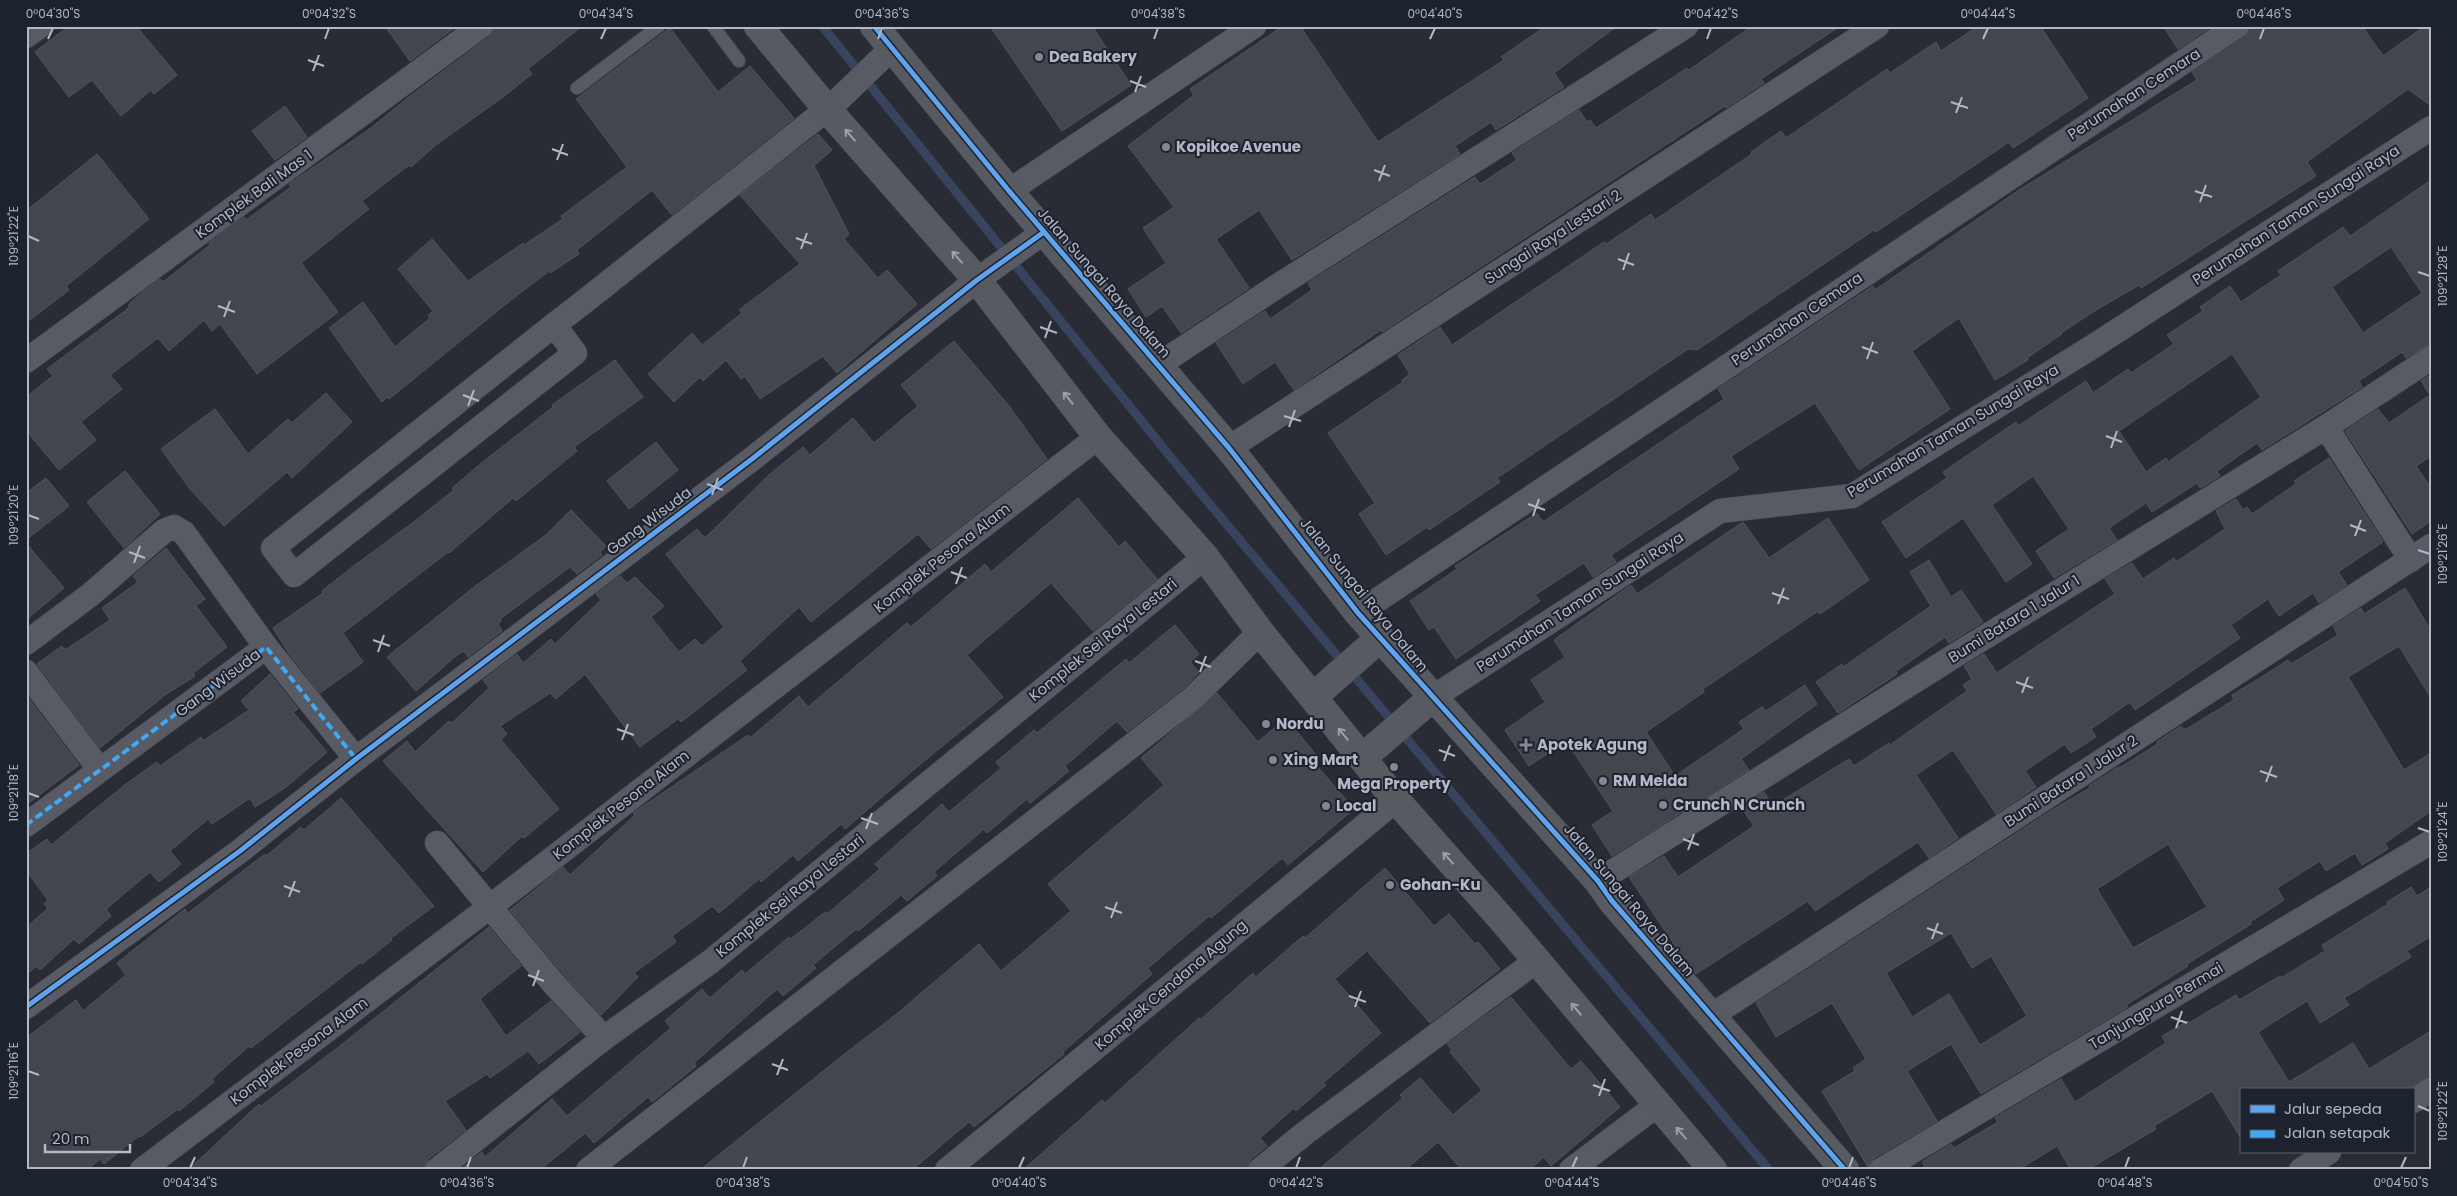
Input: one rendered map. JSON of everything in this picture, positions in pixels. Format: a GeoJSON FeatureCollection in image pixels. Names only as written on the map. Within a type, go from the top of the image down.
{"type":"FeatureCollection","features":[{"type":"Feature","properties":{"kind":"street"},"geometry":{"type":"LineString","coordinates":[[26,36],[40,26]]}},
{"type":"Feature","properties":{"kind":"street","name":"Komplek Bali Mas 1"},"geometry":{"type":"LineString","coordinates":[[26,361],[481,26]]}},
{"type":"Feature","properties":{"kind":"street","name":"Jalan Sungai Raya Dalam"},"geometry":{"type":"LineString","coordinates":[[874,26],[883,57],[1009,192],[1041,234],[1229,448],[1358,613],[1374,643],[1427,702],[1468,734],[1598,881],[1612,901],[1845,1170]]}},
{"type":"Feature","properties":{"kind":"street"},"geometry":{"type":"LineString","coordinates":[[1009,192],[1254,26]]}},
{"type":"Feature","properties":{"kind":"street"},"geometry":{"type":"LineString","coordinates":[[1158,365],[1284,281],[1686,26]]}},
{"type":"Feature","properties":{"kind":"street","name":"Sungai Raya Lestari 2"},"geometry":{"type":"LineString","coordinates":[[1229,448],[1877,26]]}},
{"type":"Feature","properties":{"kind":"street","name":"Perumahan Cemara"},"geometry":{"type":"LineString","coordinates":[[1358,613],[2237,26]]}},
{"type":"Feature","properties":{"kind":"street"},"geometry":{"type":"LineString","coordinates":[[759,37],[831,106],[977,280],[1098,437],[1205,557],[1260,632],[1322,689],[1362,758],[1396,800],[1536,961],[1713,1170]]}},
{"type":"Feature","properties":{"kind":"street"},"geometry":{"type":"LineString","coordinates":[[554,325],[575,353],[294,575],[273,548],[554,325],[831,106],[883,57]]}},
{"type":"Feature","properties":{"kind":"street","name":"Perumahan Taman Sungai Raya"},"geometry":{"type":"LineString","coordinates":[[1427,702],[1720,511],[1852,496],[2092,347],[2431,128]]}},
{"type":"Feature","properties":{"kind":"street","name":"Gang Wisuda"},"geometry":{"type":"LineString","coordinates":[[26,825],[266,647],[356,759],[752,459],[977,280],[1041,234]]}},
{"type":"Feature","properties":{"kind":"street","name":"Bumi Batara 1 Jalur 1"},"geometry":{"type":"LineString","coordinates":[[1598,881],[1951,658],[2326,426],[2431,358]]}},
{"type":"Feature","properties":{"kind":"street"},"geometry":{"type":"LineString","coordinates":[[2326,426],[2411,560]]}},
{"type":"Feature","properties":{"kind":"street","name":"Komplek Pesona Alam"},"geometry":{"type":"LineString","coordinates":[[142,1170],[490,906],[1098,437]]}},
{"type":"Feature","properties":{"kind":"street"},"geometry":{"type":"LineString","coordinates":[[26,643],[90,595],[164,531],[174,527],[184,533],[266,647]]}},
{"type":"Feature","properties":{"kind":"street","name":"Bumi Batara 1 Jalur 2"},"geometry":{"type":"LineString","coordinates":[[1711,1016],[2431,546]]}},
{"type":"Feature","properties":{"kind":"street","name":"Komplek Sei Raya Lestari"},"geometry":{"type":"LineString","coordinates":[[438,1170],[604,1038],[710,962],[1205,557]]}},
{"type":"Feature","properties":{"kind":"street"},"geometry":{"type":"LineString","coordinates":[[588,1170],[1194,697],[1260,632]]}},
{"type":"Feature","properties":{"kind":"street"},"geometry":{"type":"LineString","coordinates":[[1322,689],[1374,643]]}},
{"type":"Feature","properties":{"kind":"street"},"geometry":{"type":"LineString","coordinates":[[26,672],[100,770]]}},
{"type":"Feature","properties":{"kind":"street"},"geometry":{"type":"LineString","coordinates":[[1362,758],[1427,702]]}},
{"type":"Feature","properties":{"kind":"street"},"geometry":{"type":"LineString","coordinates":[[26,1007],[240,851],[356,759]]}},
{"type":"Feature","properties":{"kind":"street","name":"Komplek Cendana Agung"},"geometry":{"type":"LineString","coordinates":[[947,1170],[1396,800]]}},
{"type":"Feature","properties":{"kind":"street","name":"Tanjungpura Permai"},"geometry":{"type":"LineString","coordinates":[[1881,1170],[2431,842]]}},
{"type":"Feature","properties":{"kind":"street"},"geometry":{"type":"LineString","coordinates":[[437,843],[553,983],[604,1038]]}},
{"type":"Feature","properties":{"kind":"street"},"geometry":{"type":"LineString","coordinates":[[1260,1170],[1305,1133],[1536,961]]}},
{"type":"Feature","properties":{"kind":"street"},"geometry":{"type":"LineString","coordinates":[[2414,1100],[2431,1090]]}},
{"type":"Feature","properties":{"kind":"street"},"geometry":{"type":"LineString","coordinates":[[1571,1170],[1657,1105]]}},
{"type":"Feature","properties":{"kind":"street"},"geometry":{"type":"LineString","coordinates":[[2301,1170],[2326,1154]]}},
{"type":"Feature","properties":{"kind":"lane"},"geometry":{"type":"LineString","coordinates":[[577,88],[659,26]]}},
{"type":"Feature","properties":{"kind":"lane"},"geometry":{"type":"LineString","coordinates":[[713,26],[739,61]]}},
{"type":"Feature","properties":{"kind":"lane"},"geometry":{"type":"LineString","coordinates":[[744,26],[759,37]]}},
{"type":"Feature","properties":{"kind":"building"},"geometry":{"type":"Polygon","coordinates":[[[69,26],[136,26],[177,75],[154,94],[151,90],[121,116],[92,80],[69,97],[35,52],[69,26]]]}},
{"type":"Feature","properties":{"kind":"building"},"geometry":{"type":"Polygon","coordinates":[[[385,26],[457,26],[410,61],[385,26]]]}},
{"type":"Feature","properties":{"kind":"building"},"geometry":{"type":"Polygon","coordinates":[[[494,26],[582,26],[528,69],[532,74],[437,144],[411,167],[409,165],[362,201],[369,209],[301,263],[338,312],[257,374],[220,324],[212,331],[204,320],[169,351],[158,338],[110,375],[122,389],[81,422],[96,440],[59,470],[26,430],[26,397],[53,376],[47,369],[130,307],[128,305],[141,293],[160,279],[163,282],[210,245],[209,243],[244,217],[246,220],[291,187],[289,184],[371,128],[410,96],[489,37],[494,26]]]}},
{"type":"Feature","properties":{"kind":"building"},"geometry":{"type":"Polygon","coordinates":[[[990,26],[1092,26],[1131,85],[1062,131],[990,26]]]}},
{"type":"Feature","properties":{"kind":"building"},"geometry":{"type":"Polygon","coordinates":[[[1283,26],[1300,26],[1378,142],[1504,60],[1501,57],[1546,26],[1617,26],[1554,73],[1564,87],[1496,130],[1491,122],[1455,146],[1460,154],[1292,260],[1259,210],[1216,239],[1249,288],[1181,333],[1162,306],[1146,317],[1128,289],[1166,263],[1143,228],[1174,207],[1128,146],[1194,95],[1190,89],[1283,26]]]}},
{"type":"Feature","properties":{"kind":"building"},"geometry":{"type":"Polygon","coordinates":[[[1752,26],[1840,26],[1761,79],[1764,83],[1726,108],[1725,106],[1382,332],[1381,330],[1294,390],[1275,362],[1243,384],[1216,343],[1265,311],[1270,319],[1312,290],[1308,283],[1475,177],[1480,184],[1517,160],[1512,153],[1579,110],[1587,122],[1590,120],[1596,128],[1687,68],[1689,70],[1752,26]]]}},
{"type":"Feature","properties":{"kind":"building"},"geometry":{"type":"Polygon","coordinates":[[[1978,26],[2040,26],[2088,98],[2013,148],[2009,142],[1876,232],[1874,230],[1697,350],[1688,349],[1497,478],[1500,482],[1429,530],[1427,527],[1386,555],[1359,514],[1375,503],[1328,433],[1403,382],[1402,380],[1410,374],[1398,355],[1440,327],[1452,345],[1604,242],[1606,244],[1651,214],[1655,220],[1752,154],[1751,152],[1781,131],[1786,138],[1887,69],[1890,73],[1936,42],[1941,51],[1978,26]]]}},
{"type":"Feature","properties":{"kind":"building"},"geometry":{"type":"Polygon","coordinates":[[[2163,26],[2212,26],[2178,49],[2163,26]]]}},
{"type":"Feature","properties":{"kind":"building"},"geometry":{"type":"Polygon","coordinates":[[[2251,26],[2362,26],[2383,56],[2425,26],[2431,26],[2431,106],[2408,89],[2307,162],[2316,176],[2141,288],[2139,285],[2096,310],[2027,358],[2028,360],[1995,380],[1959,318],[1912,351],[1950,409],[1859,470],[1815,403],[1731,456],[1739,469],[1611,555],[1616,562],[1593,577],[1584,563],[1535,595],[1540,601],[1456,659],[1434,627],[1429,630],[1410,601],[1457,569],[1455,566],[1537,513],[1543,522],[1724,399],[1718,389],[1873,286],[1875,290],[2019,190],[2197,80],[2192,72],[2245,37],[2251,26]]]}},
{"type":"Feature","properties":{"kind":"building"},"geometry":{"type":"Polygon","coordinates":[[[670,28],[718,92],[750,66],[794,118],[672,215],[652,190],[577,250],[579,254],[550,273],[549,271],[389,399],[387,397],[382,402],[329,328],[363,302],[395,347],[430,318],[428,315],[433,311],[398,269],[432,239],[468,281],[523,243],[524,245],[563,219],[561,216],[627,167],[576,99],[670,28]]]}},
{"type":"Feature","properties":{"kind":"building"},"geometry":{"type":"Polygon","coordinates":[[[285,106],[307,137],[275,160],[252,131],[285,106]]]}},
{"type":"Feature","properties":{"kind":"building"},"geometry":{"type":"Polygon","coordinates":[[[818,134],[832,150],[814,166],[849,234],[844,239],[878,278],[887,270],[917,304],[837,373],[823,356],[760,399],[745,376],[741,379],[726,360],[703,381],[700,377],[674,402],[648,374],[692,333],[702,345],[742,313],[739,310],[800,264],[740,195],[818,134]]]}},
{"type":"Feature","properties":{"kind":"building"},"geometry":{"type":"Polygon","coordinates":[[[97,154],[149,219],[66,286],[69,290],[26,323],[26,211],[97,154]]]}},
{"type":"Feature","properties":{"kind":"building"},"geometry":{"type":"Polygon","coordinates":[[[2431,180],[2431,344],[2406,358],[2402,352],[2359,381],[2362,387],[2262,450],[2257,443],[2217,471],[2220,476],[2200,488],[2197,483],[2152,512],[2146,503],[2109,528],[2117,540],[2054,578],[2036,551],[2069,529],[2033,476],[1992,505],[2032,564],[2006,582],[1963,518],[1906,558],[1882,522],[1947,478],[1943,472],[2016,422],[2018,426],[2086,381],[2093,393],[2128,369],[2131,373],[2174,344],[2167,335],[2203,311],[2200,307],[2230,286],[2241,302],[2281,275],[2278,271],[2343,227],[2350,236],[2431,180]],[[2391,247],[2332,287],[2363,333],[2422,293],[2391,247]],[[2232,354],[2119,431],[2146,472],[2166,458],[2168,462],[2261,397],[2232,354]]]}},
{"type":"Feature","properties":{"kind":"building"},"geometry":{"type":"Polygon","coordinates":[[[954,341],[1009,406],[1047,459],[931,549],[918,534],[811,622],[799,607],[740,661],[747,670],[681,722],[678,719],[640,747],[585,674],[556,699],[550,693],[500,726],[507,734],[501,740],[559,809],[524,838],[522,836],[483,872],[383,761],[407,741],[415,752],[449,721],[452,723],[489,688],[483,680],[517,654],[523,663],[551,639],[555,644],[601,600],[596,594],[620,576],[627,583],[635,577],[664,606],[651,617],[679,652],[695,639],[702,646],[724,627],[666,554],[697,529],[705,538],[770,474],[803,447],[810,455],[853,418],[874,443],[918,406],[901,385],[954,341]]]}},
{"type":"Feature","properties":{"kind":"building"},"geometry":{"type":"Polygon","coordinates":[[[615,360],[643,397],[574,447],[577,451],[516,501],[513,498],[449,553],[343,633],[363,662],[320,693],[290,655],[273,628],[323,593],[322,591],[351,568],[454,490],[452,488],[553,407],[552,405],[615,360]]]}},
{"type":"Feature","properties":{"kind":"building"},"geometry":{"type":"Polygon","coordinates":[[[2431,375],[2431,456],[2416,466],[2431,488],[2431,521],[2412,534],[2345,431],[2378,409],[2389,423],[2430,395],[2421,381],[2431,375]]]}},
{"type":"Feature","properties":{"kind":"building"},"geometry":{"type":"Polygon","coordinates":[[[326,393],[352,422],[292,478],[287,472],[224,526],[190,489],[161,449],[215,409],[248,454],[288,419],[292,423],[326,393]]]}},
{"type":"Feature","properties":{"kind":"building"},"geometry":{"type":"Polygon","coordinates":[[[656,442],[678,470],[629,509],[607,481],[656,442]]]}},
{"type":"Feature","properties":{"kind":"building"},"geometry":{"type":"Polygon","coordinates":[[[2329,458],[2383,542],[2338,572],[2347,585],[2319,603],[2313,593],[2279,616],[2268,599],[2231,625],[2240,638],[2135,710],[2130,702],[2091,729],[2096,737],[2071,753],[2065,744],[2025,771],[2036,787],[1996,814],[1953,750],[1916,775],[1958,838],[1929,858],[1918,842],[1815,911],[1808,901],[1696,974],[1688,965],[1629,877],[1664,856],[1678,877],[1754,826],[1741,807],[1764,792],[1773,806],[1849,759],[1854,766],[1889,743],[1890,745],[1967,691],[1963,685],[1972,679],[1964,666],[1984,654],[1997,673],[2115,594],[2105,579],[2132,563],[2143,579],[2174,558],[2176,562],[2225,529],[2216,511],[2236,499],[2243,510],[2247,507],[2252,514],[2296,484],[2294,481],[2329,458]]]}},
{"type":"Feature","properties":{"kind":"building"},"geometry":{"type":"Polygon","coordinates":[[[125,471],[160,514],[124,548],[87,502],[125,471]]]}},
{"type":"Feature","properties":{"kind":"building"},"geometry":{"type":"Polygon","coordinates":[[[46,478],[69,506],[26,540],[26,493],[46,478]]]}},
{"type":"Feature","properties":{"kind":"building"},"geometry":{"type":"Polygon","coordinates":[[[1078,498],[1119,547],[1125,541],[1157,579],[1093,631],[1051,583],[967,655],[1003,697],[924,761],[845,829],[841,824],[798,861],[793,855],[761,882],[759,879],[719,913],[712,906],[672,936],[676,942],[634,973],[638,977],[601,1015],[563,974],[510,910],[563,867],[570,875],[635,815],[633,813],[748,735],[750,738],[799,696],[808,707],[907,623],[911,627],[985,564],[991,572],[1078,498]]]}},
{"type":"Feature","properties":{"kind":"building"},"geometry":{"type":"Polygon","coordinates":[[[571,510],[606,546],[600,552],[602,555],[577,574],[570,567],[500,619],[501,621],[498,624],[502,631],[468,657],[464,651],[457,655],[416,691],[387,657],[474,587],[546,535],[571,510]]]}},
{"type":"Feature","properties":{"kind":"building"},"geometry":{"type":"Polygon","coordinates":[[[1828,518],[1869,580],[1820,614],[1818,611],[1703,689],[1704,692],[1646,732],[1675,776],[1744,729],[1739,722],[1762,707],[1766,711],[1805,685],[1817,704],[1741,759],[1749,770],[1612,856],[1592,825],[1613,811],[1566,741],[1529,766],[1505,730],[1545,702],[1531,680],[1565,657],[1554,640],[1631,585],[1637,594],[1743,522],[1769,558],[1828,518]]]}},
{"type":"Feature","properties":{"kind":"building"},"geometry":{"type":"Polygon","coordinates":[[[26,543],[64,588],[26,620],[26,543]]]}},
{"type":"Feature","properties":{"kind":"building"},"geometry":{"type":"Polygon","coordinates":[[[166,548],[205,599],[196,606],[227,647],[193,673],[195,676],[165,695],[100,748],[37,664],[62,646],[65,650],[110,620],[102,608],[138,582],[133,576],[166,548]]]}},
{"type":"Feature","properties":{"kind":"building"},"geometry":{"type":"Polygon","coordinates":[[[1929,560],[1951,597],[1961,590],[1983,622],[1949,643],[1945,637],[1896,671],[1897,674],[1838,713],[1816,682],[1842,664],[1843,667],[1931,606],[1910,572],[1929,560]]]}},
{"type":"Feature","properties":{"kind":"building"},"geometry":{"type":"Polygon","coordinates":[[[2405,588],[2431,631],[2431,698],[2399,646],[2348,677],[2404,770],[2431,753],[2431,811],[2385,843],[2388,849],[2362,865],[2355,853],[2326,871],[2320,861],[2277,888],[2284,900],[2250,922],[2251,924],[2126,1005],[2128,1007],[1981,1094],[1951,1044],[1907,1071],[1937,1121],[1874,1158],[1868,1167],[1822,1091],[1855,1071],[1853,1068],[1866,1059],[1832,1003],[1776,1037],[1756,1003],[2052,810],[2090,788],[2089,786],[2118,767],[2158,744],[2157,742],[2176,729],[2181,726],[2184,729],[2188,728],[2234,700],[2232,695],[2288,660],[2291,664],[2338,635],[2333,626],[2361,608],[2364,614],[2405,588]],[[2168,844],[2097,889],[2133,948],[2207,907],[2168,844]],[[1951,933],[1886,973],[1912,1017],[1949,994],[1980,1045],[2027,1016],[1991,956],[1972,968],[1951,933]]]}},
{"type":"Feature","properties":{"kind":"building"},"geometry":{"type":"Polygon","coordinates":[[[1175,625],[1199,654],[1190,662],[1199,672],[1185,687],[1127,732],[1117,721],[1065,766],[1069,771],[1030,803],[1027,799],[987,833],[984,829],[934,872],[937,876],[907,901],[901,895],[858,931],[856,929],[813,965],[816,968],[783,996],[777,989],[694,1063],[696,1066],[652,1102],[648,1097],[594,1143],[585,1133],[540,1170],[459,1170],[482,1152],[485,1157],[552,1099],[567,1116],[671,1028],[665,1021],[702,989],[710,998],[742,970],[745,974],[789,937],[791,939],[825,912],[827,914],[880,869],[875,864],[942,804],[949,812],[1001,768],[996,762],[1034,730],[1037,733],[1126,659],[1129,663],[1175,625]]]}},
{"type":"Feature","properties":{"kind":"building"},"geometry":{"type":"Polygon","coordinates":[[[270,674],[298,709],[293,712],[327,752],[285,788],[255,807],[250,798],[212,824],[208,819],[170,851],[181,864],[159,882],[150,872],[106,909],[111,916],[79,944],[74,939],[40,970],[36,966],[26,975],[26,928],[48,908],[44,904],[48,900],[26,870],[26,854],[47,839],[51,845],[126,784],[157,762],[160,766],[201,737],[203,741],[249,710],[241,701],[270,674]]]}},
{"type":"Feature","properties":{"kind":"building"},"geometry":{"type":"Polygon","coordinates":[[[1217,693],[1258,742],[1286,718],[1316,755],[1311,759],[1354,809],[1288,865],[1282,858],[1211,918],[1209,916],[1148,968],[1152,974],[1063,1052],[1064,1054],[974,1127],[969,1122],[912,1170],[700,1170],[893,1017],[979,944],[1001,971],[1071,911],[1048,884],[1164,785],[1141,758],[1217,693]]]}},
{"type":"Feature","properties":{"kind":"building"},"geometry":{"type":"Polygon","coordinates":[[[26,695],[79,765],[26,805],[26,695]]]}},
{"type":"Feature","properties":{"kind":"building"},"geometry":{"type":"Polygon","coordinates":[[[341,798],[434,906],[391,938],[392,940],[362,964],[361,962],[251,1048],[249,1046],[212,1079],[214,1082],[179,1111],[178,1109],[139,1136],[104,1164],[100,1159],[87,1170],[26,1170],[26,1038],[76,1000],[83,1011],[126,975],[117,963],[185,909],[188,913],[265,854],[266,856],[301,827],[304,830],[341,798]]]}},
{"type":"Feature","properties":{"kind":"building"},"geometry":{"type":"Polygon","coordinates":[[[1385,868],[1434,926],[1449,914],[1475,944],[1478,942],[1500,969],[1430,1023],[1367,951],[1335,979],[1381,1033],[1323,1083],[1326,1085],[1296,1111],[1294,1108],[1260,1138],[1267,1146],[1251,1159],[1245,1170],[1023,1170],[1102,1100],[1105,1103],[1199,1018],[1200,1020],[1253,973],[1256,977],[1303,936],[1305,938],[1385,868]]]}},
{"type":"Feature","properties":{"kind":"building"},"geometry":{"type":"Polygon","coordinates":[[[2411,887],[2417,896],[2431,887],[2431,936],[2407,951],[2411,957],[2344,998],[2349,1005],[2320,1023],[2307,1001],[2258,1032],[2289,1082],[2353,1043],[2369,1069],[2431,1031],[2431,1076],[2409,1088],[2240,1088],[2240,1136],[2212,1091],[2154,1126],[2156,1129],[2087,1170],[2071,1170],[2057,1146],[2018,1170],[1919,1170],[1925,1166],[1922,1162],[1951,1144],[1954,1148],[1998,1122],[1995,1118],[2061,1079],[2075,1102],[2166,1043],[2162,1036],[2188,1021],[2189,1023],[2236,995],[2239,1000],[2280,976],[2281,978],[2325,951],[2322,945],[2388,904],[2387,902],[2411,887]]]}},
{"type":"Feature","properties":{"kind":"building"},"geometry":{"type":"Polygon","coordinates":[[[489,927],[521,966],[480,999],[506,1036],[551,1001],[580,1032],[539,1064],[528,1051],[490,1078],[487,1074],[445,1101],[466,1130],[428,1159],[424,1170],[188,1170],[259,1104],[261,1106],[336,1049],[489,927]]]}},
{"type":"Feature","properties":{"kind":"building"},"geometry":{"type":"Polygon","coordinates":[[[1511,997],[1571,1069],[1581,1061],[1620,1107],[1551,1166],[1544,1157],[1529,1170],[1462,1170],[1438,1142],[1405,1170],[1318,1170],[1403,1098],[1400,1095],[1420,1078],[1453,1115],[1482,1090],[1450,1052],[1452,1050],[1447,1044],[1511,997]]]}},
{"type":"Feature","properties":{"kind":"waterway"},"geometry":{"type":"LineString","coordinates":[[822,26],[1182,471],[1769,1170]]}},
{"type":"Feature","properties":{"kind":"marked path"},"geometry":{"type":"LineString","coordinates":[[26,825],[266,647],[356,759]]}},
{"type":"Feature","properties":{"kind":"cycle path"},"geometry":{"type":"LineString","coordinates":[[874,26],[1009,191],[1229,448],[1358,613],[1598,881],[1612,901],[1845,1170]]}},
{"type":"Feature","properties":{"kind":"cycle path"},"geometry":{"type":"LineString","coordinates":[[26,1007],[240,851],[356,759],[752,459],[977,280],[1044,232]]}},
{"type":"Feature","properties":{"kind":"place","name":"Dea Bakery"},"geometry":{"type":"Point","coordinates":[1039,57]}},
{"type":"Feature","properties":{"kind":"place","name":"Kopikoe Avenue"},"geometry":{"type":"Point","coordinates":[1166,147]}},
{"type":"Feature","properties":{"kind":"place","name":"Nordu"},"geometry":{"type":"Point","coordinates":[1266,724]}},
{"type":"Feature","properties":{"kind":"place","name":"Apotek Agung"},"geometry":{"type":"Point","coordinates":[1526,745]}},
{"type":"Feature","properties":{"kind":"place","name":"Xing Mart"},"geometry":{"type":"Point","coordinates":[1273,760]}},
{"type":"Feature","properties":{"kind":"place","name":"Mega Property"},"geometry":{"type":"Point","coordinates":[1394,767]}},
{"type":"Feature","properties":{"kind":"place","name":"RM Melda"},"geometry":{"type":"Point","coordinates":[1603,781]}},
{"type":"Feature","properties":{"kind":"place","name":"Crunch N Crunch"},"geometry":{"type":"Point","coordinates":[1663,805]}},
{"type":"Feature","properties":{"kind":"place","name":"Local"},"geometry":{"type":"Point","coordinates":[1326,806]}},
{"type":"Feature","properties":{"kind":"place","name":"Gohan-Ku"},"geometry":{"type":"Point","coordinates":[1390,885]}}]}
